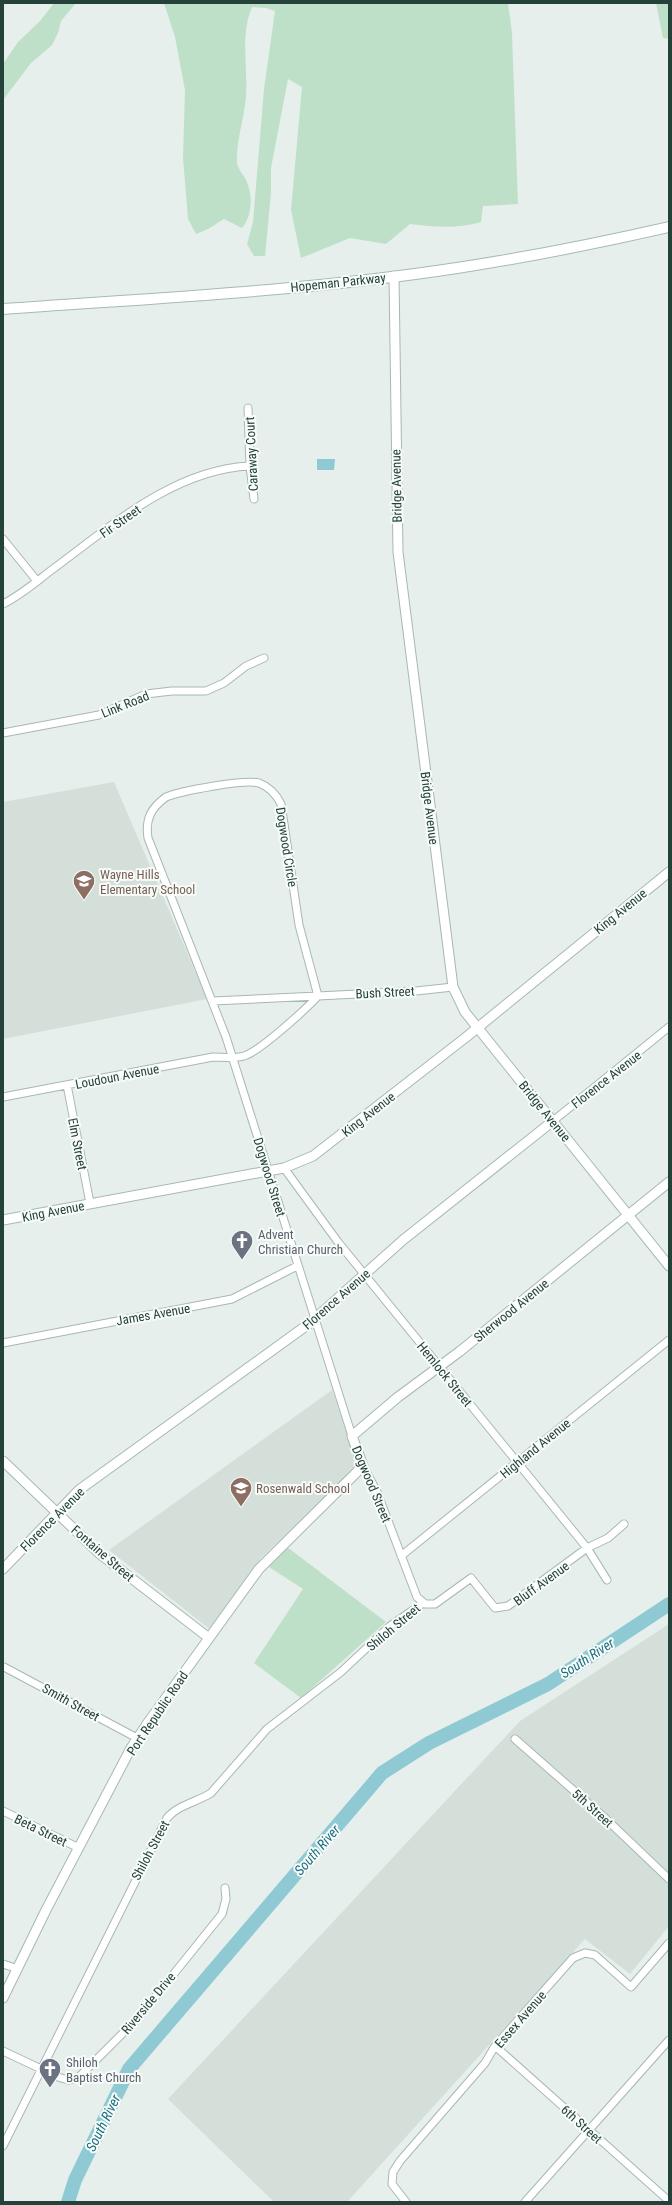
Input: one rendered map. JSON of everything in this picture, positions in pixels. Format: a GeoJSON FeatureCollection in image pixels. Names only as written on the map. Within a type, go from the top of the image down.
{"type":"FeatureCollection","features":[{"type":"Feature","properties":{"kind":"main road","name":"Hopeman Parkway"},"geometry":{"type":"LineString","coordinates":[[3,309],[315,285],[394,276],[511,259],[669,227]]}},
{"type":"Feature","properties":{"kind":"street","name":"Bridge Avenue"},"geometry":{"type":"LineString","coordinates":[[394,276],[398,552],[453,987],[460,1004],[669,1266]]}},
{"type":"Feature","properties":{"kind":"street","name":"Caraway Court"},"geometry":{"type":"LineString","coordinates":[[248,408],[250,466],[254,499]]}},
{"type":"Feature","properties":{"kind":"street","name":"Fir Street"},"geometry":{"type":"LineString","coordinates":[[3,604],[120,520],[172,487],[207,473],[250,466]]}},
{"type":"Feature","properties":{"kind":"street"},"geometry":{"type":"LineString","coordinates":[[3,539],[37,581]]}},
{"type":"Feature","properties":{"kind":"street","name":"Link Road"},"geometry":{"type":"LineString","coordinates":[[3,733],[99,715],[146,694],[165,691],[206,691],[224,683],[246,666],[264,658]]}},
{"type":"Feature","properties":{"kind":"street","name":"Dogwood Circle"},"geometry":{"type":"LineString","coordinates":[[213,1001],[148,838],[147,820],[158,803],[173,794],[250,782],[261,784],[272,790],[281,804],[299,925],[318,996]]}},
{"type":"Feature","properties":{"kind":"street","name":"King Avenue"},"geometry":{"type":"LineString","coordinates":[[3,1220],[284,1168],[299,1163],[321,1152],[669,872]]}},
{"type":"Feature","properties":{"kind":"street","name":"Bush Street"},"geometry":{"type":"LineString","coordinates":[[213,1001],[416,991],[453,987]]}},
{"type":"Feature","properties":{"kind":"street"},"geometry":{"type":"LineString","coordinates":[[232,1057],[242,1057],[253,1052],[307,1008],[318,996]]}},
{"type":"Feature","properties":{"kind":"street","name":"Dogwood Street"},"geometry":{"type":"LineString","coordinates":[[213,1001],[269,1171],[297,1266],[352,1436],[363,1466],[377,1492],[401,1556]]}},
{"type":"Feature","properties":{"kind":"street","name":"Florence Avenue"},"geometry":{"type":"LineString","coordinates":[[3,1569],[78,1490],[292,1338],[403,1240],[669,1027]]}},
{"type":"Feature","properties":{"kind":"street","name":"Loudoun Avenue"},"geometry":{"type":"LineString","coordinates":[[3,1097],[213,1057],[232,1057]]}},
{"type":"Feature","properties":{"kind":"street","name":"Elm Street"},"geometry":{"type":"LineString","coordinates":[[67,1085],[90,1204]]}},
{"type":"Feature","properties":{"kind":"street","name":"Hemlock Street"},"geometry":{"type":"LineString","coordinates":[[284,1168],[338,1242],[587,1548],[607,1580]]}},
{"type":"Feature","properties":{"kind":"street","name":"Sherwood Avenue"},"geometry":{"type":"LineString","coordinates":[[352,1436],[669,1182]]}},
{"type":"Feature","properties":{"kind":"street","name":"James Avenue"},"geometry":{"type":"LineString","coordinates":[[3,1343],[232,1299],[297,1266]]}},
{"type":"Feature","properties":{"kind":"street","name":"Highland Avenue"},"geometry":{"type":"LineString","coordinates":[[401,1556],[669,1340]]}},
{"type":"Feature","properties":{"kind":"street","name":"Fontaine Street"},"geometry":{"type":"LineString","coordinates":[[3,1461],[106,1558],[209,1638]]}},
{"type":"Feature","properties":{"kind":"street","name":"Port Republic Road"},"geometry":{"type":"LineString","coordinates":[[3,1998],[137,1738],[259,1569],[363,1466]]}},
{"type":"Feature","properties":{"kind":"street","name":"Bluff Avenue"},"geometry":{"type":"LineString","coordinates":[[423,1603],[435,1604],[471,1578],[495,1608],[502,1608],[516,1602],[587,1548],[608,1538],[624,1524]]}},
{"type":"Feature","properties":{"kind":"street","name":"Shiloh Street"},"geometry":{"type":"LineString","coordinates":[[3,2146],[167,1818],[177,1809],[211,1793],[234,1770],[257,1739],[267,1730],[341,1672],[390,1626],[423,1603],[417,1597],[401,1556]]}},
{"type":"Feature","properties":{"kind":"street","name":"Smith Street"},"geometry":{"type":"LineString","coordinates":[[4,1667],[137,1738]]}},
{"type":"Feature","properties":{"kind":"street","name":"5th Street"},"geometry":{"type":"LineString","coordinates":[[515,1739],[605,1818],[669,1879]]}},
{"type":"Feature","properties":{"kind":"street","name":"Beta Street"},"geometry":{"type":"LineString","coordinates":[[3,1811],[79,1848]]}},
{"type":"Feature","properties":{"kind":"street","name":"Riverside Drive"},"geometry":{"type":"LineString","coordinates":[[41,2069],[63,2078],[73,2080],[92,2065],[139,2017],[222,1914],[226,1899],[225,1888]]}},
{"type":"Feature","properties":{"kind":"street","name":"Essex Avenue"},"geometry":{"type":"LineString","coordinates":[[406,2202],[392,2184],[393,2172],[404,2156],[485,2064],[495,2046],[573,1958],[589,1953],[595,1956],[631,1987],[669,1943]]}},
{"type":"Feature","properties":{"kind":"street"},"geometry":{"type":"LineString","coordinates":[[3,1964],[18,1969]]}},
{"type":"Feature","properties":{"kind":"street"},"geometry":{"type":"LineString","coordinates":[[525,2202],[669,2040]]}},
{"type":"Feature","properties":{"kind":"street","name":"6th Street"},"geometry":{"type":"LineString","coordinates":[[495,2046],[669,2201]]}},
{"type":"Feature","properties":{"kind":"street"},"geometry":{"type":"LineString","coordinates":[[3,2051],[41,2069]]}},
{"type":"Feature","properties":{"kind":"shaded area","name":"Wayne Hills Elementary School"},"geometry":{"type":"Polygon","coordinates":[[[114,782],[207,999],[3,1039],[3,802],[114,782]]]}},
{"type":"Feature","properties":{"kind":"shaded area","name":"Rosenwald School"},"geometry":{"type":"Polygon","coordinates":[[[332,1390],[359,1466],[261,1558],[211,1630],[109,1550],[332,1390]]]}},
{"type":"Feature","properties":{"kind":"shaded area"},"geometry":{"type":"Polygon","coordinates":[[[669,1624],[669,1926],[630,1974],[585,1939],[347,2202],[274,2202],[168,2099],[520,1721],[669,1624]]]}},
{"type":"Feature","properties":{"kind":"green space"},"geometry":{"type":"Polygon","coordinates":[[[54,3],[76,3],[61,21],[58,33],[52,45],[31,63],[3,100],[3,64],[18,42],[40,21],[54,3]]]}},
{"type":"Feature","properties":{"kind":"green space"},"geometry":{"type":"Polygon","coordinates":[[[164,3],[508,3],[512,33],[518,204],[483,206],[481,222],[463,226],[446,227],[410,224],[386,244],[350,238],[301,258],[291,210],[302,87],[288,79],[271,168],[271,193],[265,256],[254,256],[247,244],[253,222],[264,89],[275,11],[266,8],[252,7],[246,29],[246,97],[237,155],[238,166],[249,188],[251,200],[250,212],[242,228],[224,219],[208,229],[196,234],[188,219],[183,158],[185,90],[175,37],[164,3]]]}},
{"type":"Feature","properties":{"kind":"green space"},"geometry":{"type":"Polygon","coordinates":[[[656,3],[669,3],[669,39],[663,38],[656,3]]]}},
{"type":"Feature","properties":{"kind":"green space"},"geometry":{"type":"Polygon","coordinates":[[[287,1547],[386,1622],[301,1698],[254,1663],[303,1589],[269,1567],[287,1547]]]}},
{"type":"Feature","properties":{"kind":"water"},"geometry":{"type":"Polygon","coordinates":[[[317,459],[335,459],[334,470],[317,470],[317,459]]]}},
{"type":"Feature","properties":{"kind":"waterway","name":"South River"},"geometry":{"type":"LineString","coordinates":[[68,2202],[75,2180],[129,2069],[382,1773],[429,1743],[548,1684],[669,1604]]}},
{"type":"Feature","properties":{"kind":"place","name":"Wayne Hills Elementary School"},"geometry":{"type":"Point","coordinates":[84,900]}},
{"type":"Feature","properties":{"kind":"place","name":"Advent Christian Church"},"geometry":{"type":"Point","coordinates":[242,1260]}},
{"type":"Feature","properties":{"kind":"place","name":"Rosenwald School"},"geometry":{"type":"Point","coordinates":[241,1508]}},
{"type":"Feature","properties":{"kind":"place","name":"Shiloh Baptist Church"},"geometry":{"type":"Point","coordinates":[50,2088]}}]}
